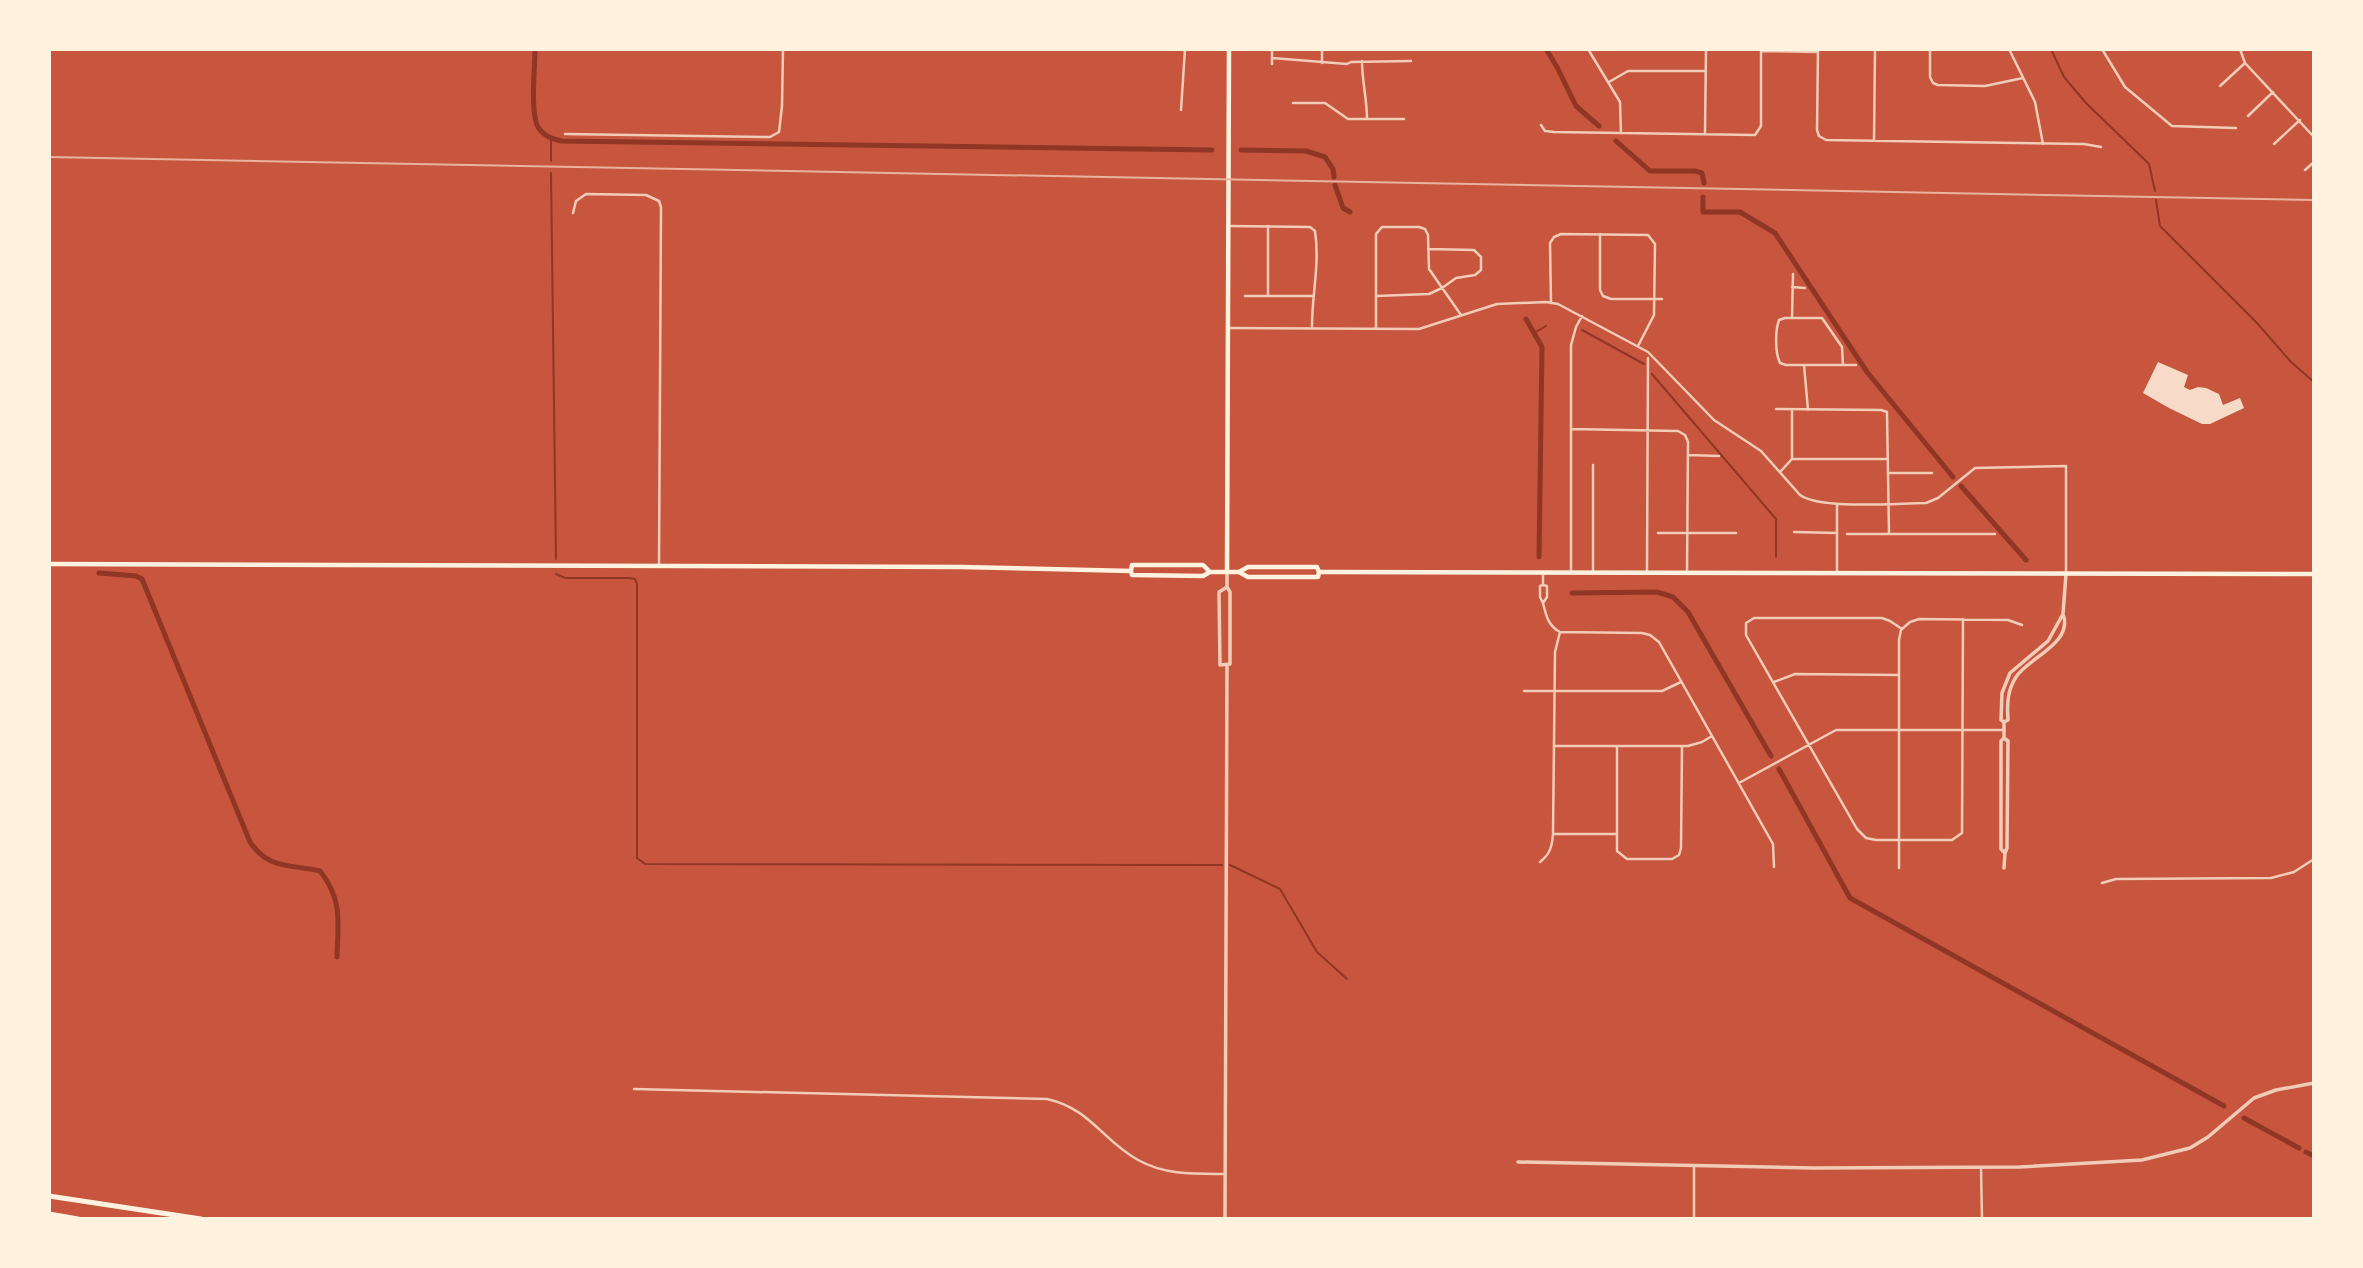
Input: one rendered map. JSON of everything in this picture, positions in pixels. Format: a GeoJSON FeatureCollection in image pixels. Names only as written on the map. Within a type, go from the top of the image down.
{"type":"FeatureCollection","features":[{"type":"Feature","properties":{"kind":"highway"},"geometry":{"type":"LineString","coordinates":[[49,1196],[201,1219]]}},
{"type":"Feature","properties":{"kind":"highway"},"geometry":{"type":"LineString","coordinates":[[49,1214],[78,1219]]}},
{"type":"Feature","properties":{"kind":"main road"},"geometry":{"type":"LineString","coordinates":[[1227,572],[1229,49]]}},
{"type":"Feature","properties":{"kind":"main road"},"geometry":{"type":"LineString","coordinates":[[49,564],[961,567],[1131,571]]}},
{"type":"Feature","properties":{"kind":"main road"},"geometry":{"type":"LineString","coordinates":[[1210,572],[1203,565],[1132,565],[1131,571],[1132,575],[1203,576],[1210,572],[1239,572],[1248,567],[1317,567],[1320,572]]}},
{"type":"Feature","properties":{"kind":"main road"},"geometry":{"type":"LineString","coordinates":[[1239,572],[1248,577],[1318,578],[1320,572]]}},
{"type":"Feature","properties":{"kind":"main road"},"geometry":{"type":"LineString","coordinates":[[1320,572],[2314,574]]}},
{"type":"Feature","properties":{"kind":"street"},"geometry":{"type":"LineString","coordinates":[[565,134],[776,135],[779,132],[782,106],[783,49]]}},
{"type":"Feature","properties":{"kind":"street"},"geometry":{"type":"LineString","coordinates":[[1181,110],[1185,49]]}},
{"type":"Feature","properties":{"kind":"street"},"geometry":{"type":"LineString","coordinates":[[1272,49],[1272,64]]}},
{"type":"Feature","properties":{"kind":"street"},"geometry":{"type":"LineString","coordinates":[[1322,49],[1322,63]]}},
{"type":"Feature","properties":{"kind":"street"},"geometry":{"type":"LineString","coordinates":[[1588,49],[1620,102],[1621,133]]}},
{"type":"Feature","properties":{"kind":"street"},"geometry":{"type":"LineString","coordinates":[[1705,135],[1706,49]]}},
{"type":"Feature","properties":{"kind":"street"},"geometry":{"type":"LineString","coordinates":[[1874,141],[1875,49]]}},
{"type":"Feature","properties":{"kind":"street"},"geometry":{"type":"LineString","coordinates":[[1930,49],[1930,77],[1933,83],[1938,85],[1984,86],[2023,78]]}},
{"type":"Feature","properties":{"kind":"street"},"geometry":{"type":"LineString","coordinates":[[2009,49],[2035,102],[2043,144]]}},
{"type":"Feature","properties":{"kind":"street"},"geometry":{"type":"LineString","coordinates":[[2108,49],[2102,50],[2125,87],[2172,126],[2236,128]]}},
{"type":"Feature","properties":{"kind":"street"},"geometry":{"type":"LineString","coordinates":[[2240,49],[2245,63],[2314,137]]}},
{"type":"Feature","properties":{"kind":"street"},"geometry":{"type":"LineString","coordinates":[[1541,124],[1545,131],[1553,132],[1751,136],[1758,133],[1761,126],[1761,50],[1818,50],[1817,130],[1819,136],[1826,140],[2084,144],[2101,147]]}},
{"type":"Feature","properties":{"kind":"street"},"geometry":{"type":"LineString","coordinates":[[1272,58],[1347,64],[1362,61],[1410,61]]}},
{"type":"Feature","properties":{"kind":"street"},"geometry":{"type":"LineString","coordinates":[[1362,61],[1367,119]]}},
{"type":"Feature","properties":{"kind":"street"},"geometry":{"type":"LineString","coordinates":[[2220,86],[2245,63]]}},
{"type":"Feature","properties":{"kind":"street"},"geometry":{"type":"LineString","coordinates":[[1609,82],[1628,71],[1706,71]]}},
{"type":"Feature","properties":{"kind":"street"},"geometry":{"type":"LineString","coordinates":[[2248,116],[2273,92]]}},
{"type":"Feature","properties":{"kind":"street"},"geometry":{"type":"LineString","coordinates":[[1293,103],[1325,103],[1348,119],[1404,119]]}},
{"type":"Feature","properties":{"kind":"street"},"geometry":{"type":"LineString","coordinates":[[2274,144],[2300,120]]}},
{"type":"Feature","properties":{"kind":"street"},"geometry":{"type":"LineString","coordinates":[[2305,170],[2314,162]]}},
{"type":"Feature","properties":{"kind":"street"},"geometry":{"type":"LineString","coordinates":[[573,213],[576,201],[586,194],[646,195],[659,201],[661,207],[659,566]]}},
{"type":"Feature","properties":{"kind":"street"},"geometry":{"type":"LineString","coordinates":[[1228,226],[1314,229],[1316,292],[1312,328]]}},
{"type":"Feature","properties":{"kind":"street"},"geometry":{"type":"LineString","coordinates":[[1268,226],[1268,296]]}},
{"type":"Feature","properties":{"kind":"street"},"geometry":{"type":"LineString","coordinates":[[1376,328],[1376,234],[1385,226],[1425,229],[1429,269],[1461,315]]}},
{"type":"Feature","properties":{"kind":"street"},"geometry":{"type":"LineString","coordinates":[[1551,302],[1550,243],[1554,237],[1561,234],[1651,236],[1655,244],[1653,320],[1638,346]]}},
{"type":"Feature","properties":{"kind":"street"},"geometry":{"type":"LineString","coordinates":[[1600,234],[1600,290],[1603,296],[1611,299],[1662,299]]}},
{"type":"Feature","properties":{"kind":"street"},"geometry":{"type":"LineString","coordinates":[[1376,296],[1413,296],[1442,288],[1456,278],[1480,272],[1482,259],[1479,253],[1472,250],[1427,249]]}},
{"type":"Feature","properties":{"kind":"street"},"geometry":{"type":"LineString","coordinates":[[1792,317],[1793,274]]}},
{"type":"Feature","properties":{"kind":"street"},"geometry":{"type":"LineString","coordinates":[[1793,288],[1805,288]]}},
{"type":"Feature","properties":{"kind":"street"},"geometry":{"type":"LineString","coordinates":[[1245,296],[1314,296]]}},
{"type":"Feature","properties":{"kind":"street"},"geometry":{"type":"LineString","coordinates":[[1227,328],[1419,329],[1497,304],[1551,302],[1638,346],[1656,359],[1714,420],[1761,451],[1808,501],[1837,504],[1933,502],[1975,468],[2066,466],[2065,618],[2053,645],[2022,669],[2011,686],[2007,720],[2004,722],[2004,738],[2001,741],[2001,849],[2005,853],[2004,868]]}},
{"type":"Feature","properties":{"kind":"street"},"geometry":{"type":"LineString","coordinates":[[1571,572],[1571,345],[1582,316]]}},
{"type":"Feature","properties":{"kind":"street"},"geometry":{"type":"LineString","coordinates":[[1843,365],[1842,347],[1822,318],[1792,317],[1779,320],[1777,358],[1780,363],[1804,365],[1843,365],[1856,365]]}},
{"type":"Feature","properties":{"kind":"street"},"geometry":{"type":"LineString","coordinates":[[1647,573],[1648,358]]}},
{"type":"Feature","properties":{"kind":"street"},"geometry":{"type":"LineString","coordinates":[[1804,365],[1808,410]]}},
{"type":"Feature","properties":{"kind":"street"},"geometry":{"type":"LineString","coordinates":[[1776,409],[1887,412],[1889,534]]}},
{"type":"Feature","properties":{"kind":"street"},"geometry":{"type":"LineString","coordinates":[[1780,472],[1792,459],[1792,410]]}},
{"type":"Feature","properties":{"kind":"street"},"geometry":{"type":"LineString","coordinates":[[1571,429],[1678,431],[1685,435],[1688,456],[1687,573]]}},
{"type":"Feature","properties":{"kind":"street"},"geometry":{"type":"LineString","coordinates":[[1688,456],[1719,456]]}},
{"type":"Feature","properties":{"kind":"street"},"geometry":{"type":"LineString","coordinates":[[1792,459],[1889,459]]}},
{"type":"Feature","properties":{"kind":"street"},"geometry":{"type":"LineString","coordinates":[[1593,465],[1593,573]]}},
{"type":"Feature","properties":{"kind":"street"},"geometry":{"type":"LineString","coordinates":[[1889,473],[1932,473]]}},
{"type":"Feature","properties":{"kind":"street"},"geometry":{"type":"LineString","coordinates":[[1837,504],[1837,573]]}},
{"type":"Feature","properties":{"kind":"street"},"geometry":{"type":"LineString","coordinates":[[1658,533],[1736,533]]}},
{"type":"Feature","properties":{"kind":"street"},"geometry":{"type":"LineString","coordinates":[[1794,533],[1837,533]]}},
{"type":"Feature","properties":{"kind":"street"},"geometry":{"type":"LineString","coordinates":[[1847,534],[1995,534]]}},
{"type":"Feature","properties":{"kind":"street"},"geometry":{"type":"LineString","coordinates":[[1225,1219],[1227,666],[1230,664],[1230,592],[1227,587],[1227,572]]}},
{"type":"Feature","properties":{"kind":"street"},"geometry":{"type":"LineString","coordinates":[[1543,572],[1540,597],[1546,618],[1560,632],[1642,634],[1656,640],[1773,844],[1774,867]]}},
{"type":"Feature","properties":{"kind":"street"},"geometry":{"type":"LineString","coordinates":[[1227,587],[1219,592],[1220,665],[1227,666]]}},
{"type":"Feature","properties":{"kind":"street"},"geometry":{"type":"LineString","coordinates":[[1902,629],[1882,618],[1754,618],[1746,623],[1746,635],[1857,829],[1866,838],[1952,841],[1961,836],[1963,830],[1963,619]]}},
{"type":"Feature","properties":{"kind":"street"},"geometry":{"type":"LineString","coordinates":[[1899,868],[1899,640],[1902,629],[1919,619],[2008,620],[2022,625]]}},
{"type":"Feature","properties":{"kind":"street"},"geometry":{"type":"LineString","coordinates":[[1540,862],[1552,848],[1555,653],[1560,632]]}},
{"type":"Feature","properties":{"kind":"street"},"geometry":{"type":"LineString","coordinates":[[1774,683],[1796,674],[1899,675]]}},
{"type":"Feature","properties":{"kind":"street"},"geometry":{"type":"LineString","coordinates":[[1524,691],[1662,691],[1681,681]]}},
{"type":"Feature","properties":{"kind":"street"},"geometry":{"type":"LineString","coordinates":[[1739,783],[1836,730],[2004,730]]}},
{"type":"Feature","properties":{"kind":"street"},"geometry":{"type":"LineString","coordinates":[[1554,746],[1682,746],[1695,745],[1712,736]]}},
{"type":"Feature","properties":{"kind":"street"},"geometry":{"type":"LineString","coordinates":[[1617,746],[1619,854],[1627,859],[1672,859],[1679,855],[1681,848],[1682,746]]}},
{"type":"Feature","properties":{"kind":"street"},"geometry":{"type":"LineString","coordinates":[[1553,834],[1617,834]]}},
{"type":"Feature","properties":{"kind":"street"},"geometry":{"type":"LineString","coordinates":[[2102,883],[2116,878],[2271,878],[2294,872],[2314,859]]}},
{"type":"Feature","properties":{"kind":"street"},"geometry":{"type":"LineString","coordinates":[[1518,1162],[1981,1167],[2142,1160],[2190,1148],[2208,1137],[2254,1098],[2276,1090],[2314,1083]]}},
{"type":"Feature","properties":{"kind":"street"},"geometry":{"type":"LineString","coordinates":[[634,1089],[1047,1099],[1081,1112],[1124,1151],[1149,1166],[1178,1173],[1225,1174]]}},
{"type":"Feature","properties":{"kind":"street"},"geometry":{"type":"LineString","coordinates":[[1694,1166],[1694,1219]]}},
{"type":"Feature","properties":{"kind":"street"},"geometry":{"type":"LineString","coordinates":[[1981,1167],[1982,1219]]}},
{"type":"Feature","properties":{"kind":"building"},"geometry":{"type":"Polygon","coordinates":[[[2158,362],[2188,375],[2184,387],[2190,390],[2206,388],[2219,394],[2223,405],[2240,398],[2244,408],[2210,424],[2202,424],[2169,408],[2143,393],[2158,362]]]}},
{"type":"Feature","properties":{"kind":"waterway"},"geometry":{"type":"LineString","coordinates":[[535,49],[536,120],[542,133],[561,141],[1212,150]]}},
{"type":"Feature","properties":{"kind":"waterway"},"geometry":{"type":"LineString","coordinates":[[1546,49],[1576,106],[1599,126]]}},
{"type":"Feature","properties":{"kind":"waterway"},"geometry":{"type":"LineString","coordinates":[[2051,49],[2064,77],[2086,103],[2149,164],[2155,191]]}},
{"type":"Feature","properties":{"kind":"waterway"},"geometry":{"type":"LineString","coordinates":[[551,138],[551,161]]}},
{"type":"Feature","properties":{"kind":"waterway"},"geometry":{"type":"LineString","coordinates":[[1616,141],[1650,171],[1695,171],[1702,173],[1704,183]]}},
{"type":"Feature","properties":{"kind":"waterway"},"geometry":{"type":"LineString","coordinates":[[1241,150],[1306,151],[1325,157],[1333,169],[1334,177]]}},
{"type":"Feature","properties":{"kind":"waterway"},"geometry":{"type":"LineString","coordinates":[[551,173],[556,559]]}},
{"type":"Feature","properties":{"kind":"waterway"},"geometry":{"type":"LineString","coordinates":[[1335,185],[1343,208],[1350,212]]}},
{"type":"Feature","properties":{"kind":"waterway"},"geometry":{"type":"LineString","coordinates":[[1703,197],[1703,212],[1740,212],[1775,233],[1867,372],[1953,477]]}},
{"type":"Feature","properties":{"kind":"waterway"},"geometry":{"type":"LineString","coordinates":[[2156,200],[2160,226],[2257,323],[2291,362],[2314,382]]}},
{"type":"Feature","properties":{"kind":"waterway"},"geometry":{"type":"LineString","coordinates":[[1526,319],[1542,347],[1539,557]]}},
{"type":"Feature","properties":{"kind":"waterway"},"geometry":{"type":"LineString","coordinates":[[1534,333],[1546,326]]}},
{"type":"Feature","properties":{"kind":"waterway"},"geometry":{"type":"LineString","coordinates":[[1582,330],[1644,364]]}},
{"type":"Feature","properties":{"kind":"waterway"},"geometry":{"type":"LineString","coordinates":[[1652,374],[1776,519],[1776,557]]}},
{"type":"Feature","properties":{"kind":"waterway"},"geometry":{"type":"LineString","coordinates":[[1961,486],[2026,560]]}},
{"type":"Feature","properties":{"kind":"waterway"},"geometry":{"type":"LineString","coordinates":[[99,573],[136,576],[142,579],[250,842],[257,851],[273,862],[320,871],[327,882],[338,912],[337,957]]}},
{"type":"Feature","properties":{"kind":"waterway"},"geometry":{"type":"LineString","coordinates":[[556,574],[565,578],[629,578],[635,579],[637,584],[637,858],[645,864],[1222,865]]}},
{"type":"Feature","properties":{"kind":"waterway"},"geometry":{"type":"LineString","coordinates":[[1572,593],[1657,592],[1673,597],[1688,612],[1771,756]]}},
{"type":"Feature","properties":{"kind":"waterway"},"geometry":{"type":"LineString","coordinates":[[1779,769],[1850,898],[2224,1106]]}},
{"type":"Feature","properties":{"kind":"waterway"},"geometry":{"type":"LineString","coordinates":[[1230,865],[1280,889],[1317,952],[1347,979]]}},
{"type":"Feature","properties":{"kind":"waterway"},"geometry":{"type":"LineString","coordinates":[[2244,1118],[2299,1148]]}},
{"type":"Feature","properties":{"kind":"waterway"},"geometry":{"type":"LineString","coordinates":[[2306,1152],[2314,1156]]}},
{"type":"Feature","properties":{"kind":"railway"},"geometry":{"type":"LineString","coordinates":[[49,157],[2314,200]]}}]}
